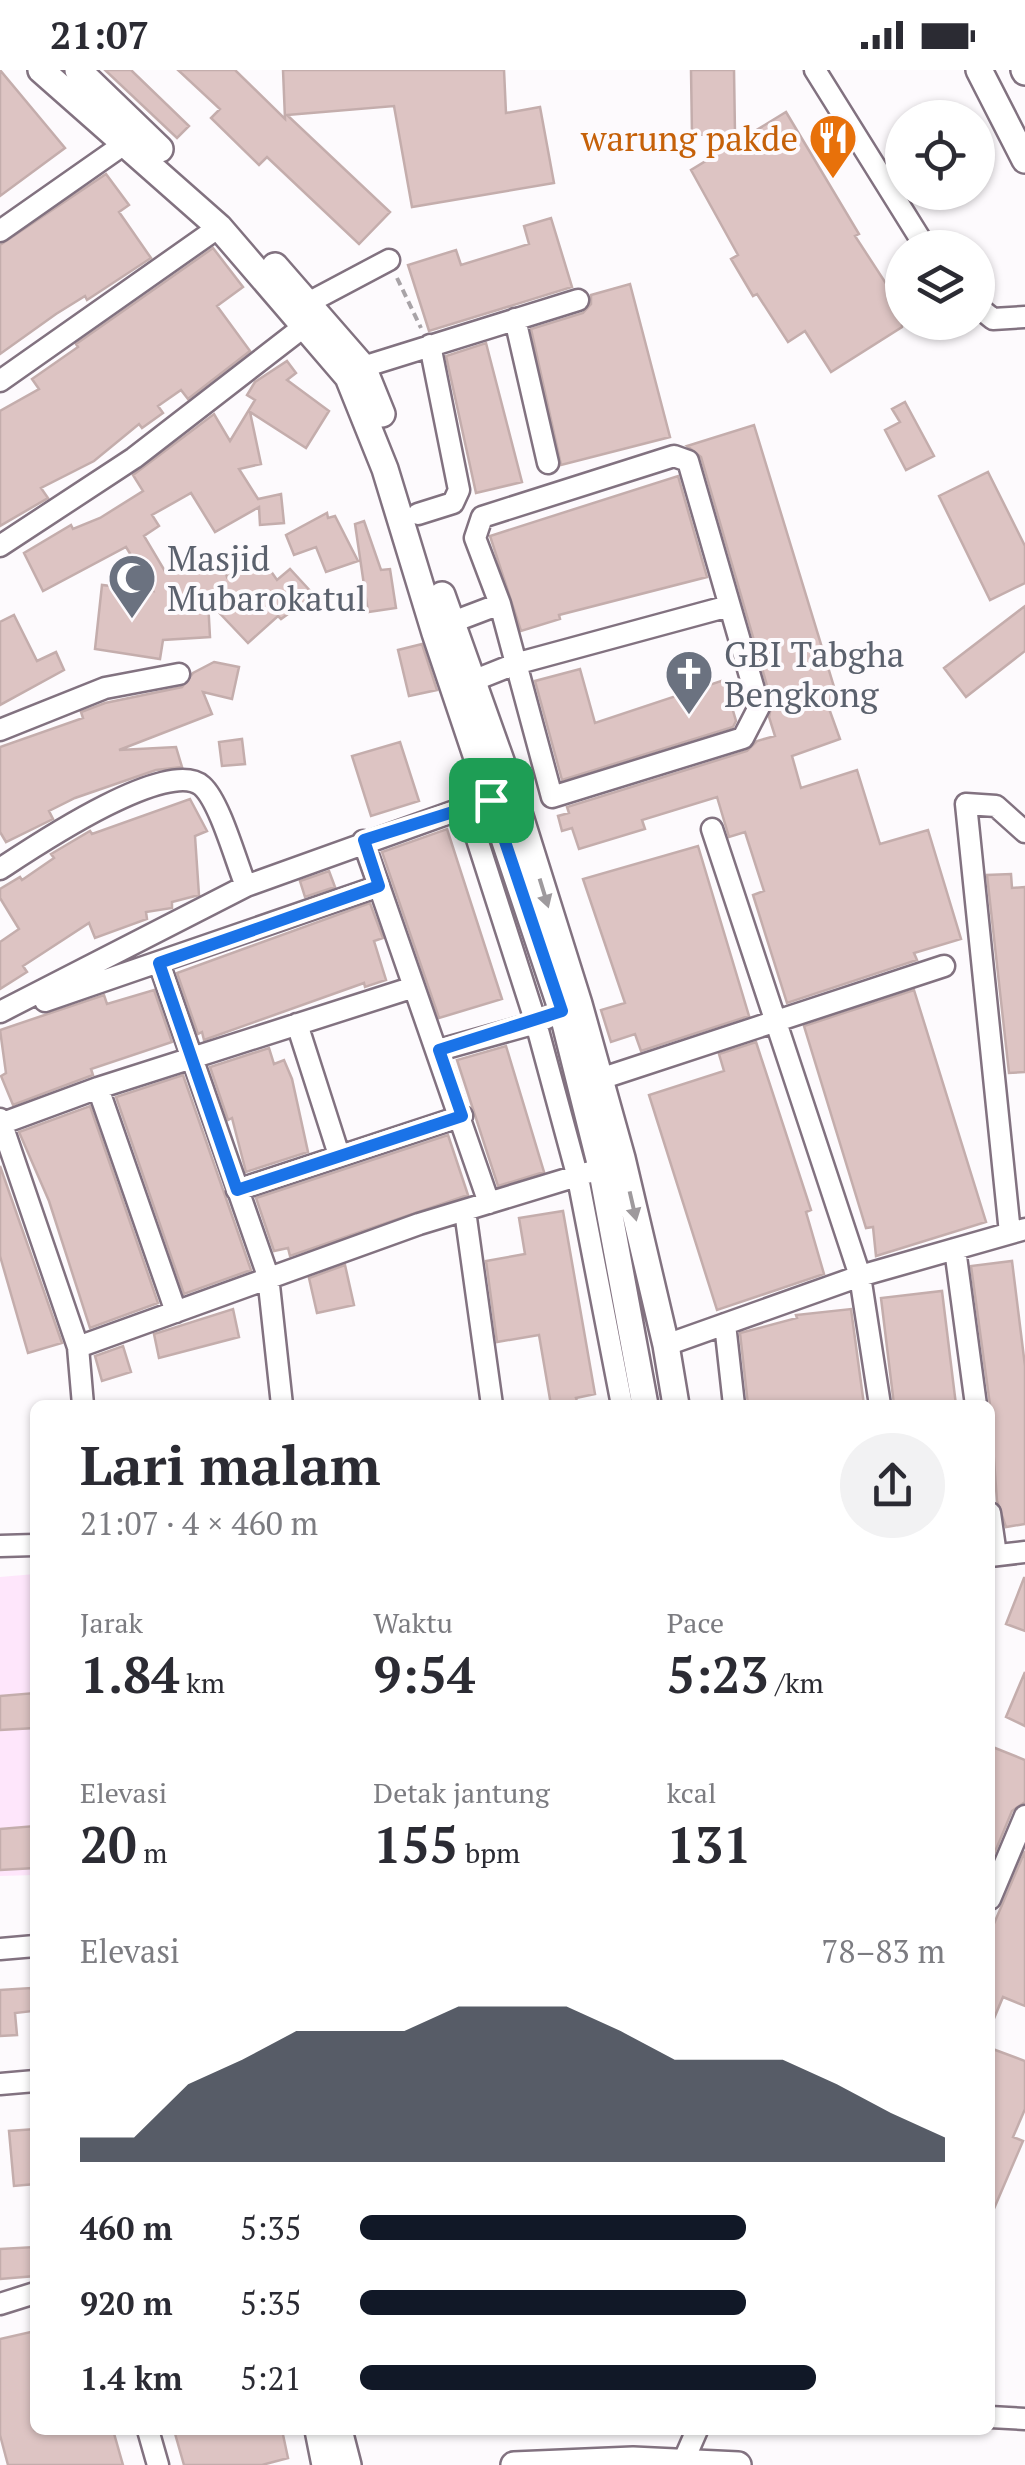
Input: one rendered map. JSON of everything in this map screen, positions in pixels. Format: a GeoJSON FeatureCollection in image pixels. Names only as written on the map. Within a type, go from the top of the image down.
{"type":"FeatureCollection","features":[{"type":"Feature","properties":{"kind":"main road"},"geometry":{"type":"LineString","coordinates":[[41,70],[220,227],[304,316],[363,367],[470,682],[515,800],[600,1080],[666,1345],[675,1400]]}},
{"type":"Feature","properties":{"kind":"main road"},"geometry":{"type":"LineString","coordinates":[[78,70],[234,217],[348,377],[410,508],[479,802],[562,1011],[632,1394]]}},
{"type":"Feature","properties":{"kind":"main road"},"geometry":{"type":"LineString","coordinates":[[979,70],[1025,160]]}},
{"type":"Feature","properties":{"kind":"main road"},"geometry":{"type":"LineString","coordinates":[[319,2435],[325,2465]]}},
{"type":"Feature","properties":{"kind":"main road"},"geometry":{"type":"LineString","coordinates":[[340,2435],[348,2465]]}},
{"type":"Feature","properties":{"kind":"main road"},"geometry":{"type":"LineString","coordinates":[[514,2465],[549,2460],[738,2465]]}},
{"type":"Feature","properties":{"kind":"street"},"geometry":{"type":"LineString","coordinates":[[815,70],[915,230]]}},
{"type":"Feature","properties":{"kind":"street"},"geometry":{"type":"LineString","coordinates":[[0,230],[127,142]]}},
{"type":"Feature","properties":{"kind":"street"},"geometry":{"type":"LineString","coordinates":[[0,381],[220,227]]}},
{"type":"Feature","properties":{"kind":"street"},"geometry":{"type":"LineString","coordinates":[[0,546],[134,458],[304,316],[388,260]]}},
{"type":"Feature","properties":{"kind":"street"},"geometry":{"type":"LineString","coordinates":[[363,367],[578,300]]}},
{"type":"Feature","properties":{"kind":"street"},"geometry":{"type":"LineString","coordinates":[[995,319],[1025,317]]}},
{"type":"Feature","properties":{"kind":"street"},"geometry":{"type":"LineString","coordinates":[[515,319],[548,463]]}},
{"type":"Feature","properties":{"kind":"street"},"geometry":{"type":"LineString","coordinates":[[410,508],[452,503],[459,490],[430,345]]}},
{"type":"Feature","properties":{"kind":"street"},"geometry":{"type":"LineString","coordinates":[[674,456],[688,461],[758,694],[758,707],[743,738],[552,797],[500,604],[475,538],[482,517],[674,456]]}},
{"type":"Feature","properties":{"kind":"street"},"geometry":{"type":"LineString","coordinates":[[450,623],[500,604]]}},
{"type":"Feature","properties":{"kind":"street"},"geometry":{"type":"LineString","coordinates":[[470,682],[515,664],[730,606]]}},
{"type":"Feature","properties":{"kind":"street"},"geometry":{"type":"LineString","coordinates":[[0,730],[104,688],[179,674]]}},
{"type":"Feature","properties":{"kind":"street"},"geometry":{"type":"LineString","coordinates":[[0,869],[106,803],[181,780],[196,782],[209,794],[246,886]]}},
{"type":"Feature","properties":{"kind":"street"},"geometry":{"type":"LineString","coordinates":[[0,1013],[246,886],[364,840],[479,802],[536,1023],[589,1173],[268,1276],[78,1347]]}},
{"type":"Feature","properties":{"kind":"street"},"geometry":{"type":"LineString","coordinates":[[666,1345],[860,1276],[1018,1231],[966,804],[996,806],[1025,832]]}},
{"type":"Feature","properties":{"kind":"street"},"geometry":{"type":"LineString","coordinates":[[712,830],[860,1276],[879,1400]]}},
{"type":"Feature","properties":{"kind":"street"},"geometry":{"type":"LineString","coordinates":[[364,840],[489,1203]]}},
{"type":"Feature","properties":{"kind":"street"},"geometry":{"type":"LineString","coordinates":[[0,1013],[159,963],[379,886]]}},
{"type":"Feature","properties":{"kind":"street"},"geometry":{"type":"LineString","coordinates":[[159,963],[268,1276],[281,1400]]}},
{"type":"Feature","properties":{"kind":"street"},"geometry":{"type":"LineString","coordinates":[[600,1080],[944,966]]}},
{"type":"Feature","properties":{"kind":"street"},"geometry":{"type":"LineString","coordinates":[[83,1400],[78,1347],[1,1121],[414,987]]}},
{"type":"Feature","properties":{"kind":"street"},"geometry":{"type":"LineString","coordinates":[[439,1050],[536,1023],[562,1011]]}},
{"type":"Feature","properties":{"kind":"street"},"geometry":{"type":"LineString","coordinates":[[297,1024],[338,1154]]}},
{"type":"Feature","properties":{"kind":"street"},"geometry":{"type":"LineString","coordinates":[[98,1088],[176,1312]]}},
{"type":"Feature","properties":{"kind":"street"},"geometry":{"type":"LineString","coordinates":[[237,1190],[462,1116]]}},
{"type":"Feature","properties":{"kind":"street"},"geometry":{"type":"LineString","coordinates":[[465,1211],[491,1400]]}},
{"type":"Feature","properties":{"kind":"street"},"geometry":{"type":"LineString","coordinates":[[955,1249],[975,1400]]}},
{"type":"Feature","properties":{"kind":"street"},"geometry":{"type":"LineString","coordinates":[[725,1324],[733,1400]]}},
{"type":"Feature","properties":{"kind":"street"},"geometry":{"type":"LineString","coordinates":[[0,1546],[30,1544]]}},
{"type":"Feature","properties":{"kind":"street"},"geometry":{"type":"LineString","coordinates":[[995,1556],[1025,1552]]}},
{"type":"Feature","properties":{"kind":"street"},"geometry":{"type":"LineString","coordinates":[[995,1887],[1025,1816]]}},
{"type":"Feature","properties":{"kind":"street"},"geometry":{"type":"LineString","coordinates":[[0,1949],[30,1946]]}},
{"type":"Feature","properties":{"kind":"street"},"geometry":{"type":"LineString","coordinates":[[0,2084],[30,2081]]}},
{"type":"Feature","properties":{"kind":"street"},"geometry":{"type":"LineString","coordinates":[[0,2304],[30,2295]]}},
{"type":"Feature","properties":{"kind":"street"},"geometry":{"type":"LineString","coordinates":[[995,2417],[1025,2419]]}},
{"type":"Feature","properties":{"kind":"street"},"geometry":{"type":"LineString","coordinates":[[149,2435],[158,2465]]}},
{"type":"Feature","properties":{"kind":"street"},"geometry":{"type":"LineString","coordinates":[[683,2462],[695,2435]]}},
{"type":"Feature","properties":{"kind":"path"},"geometry":{"type":"LineString","coordinates":[[388,260],[430,345]]}},
{"type":"Feature","properties":{"kind":"shaded area"},"geometry":{"type":"Polygon","coordinates":[[[30,1574],[30,1875],[0,1876],[0,1577],[30,1574]]]}},
{"type":"Feature","properties":{"kind":"building"},"geometry":{"type":"Polygon","coordinates":[[[0,70],[65,148],[0,196],[0,70]]]}},
{"type":"Feature","properties":{"kind":"building"},"geometry":{"type":"Polygon","coordinates":[[[105,70],[131,70],[189,126],[177,138],[105,70]]]}},
{"type":"Feature","properties":{"kind":"building"},"geometry":{"type":"Polygon","coordinates":[[[178,70],[235,70],[285,119],[283,70],[504,70],[506,113],[540,107],[554,183],[412,207],[394,106],[287,115],[390,212],[359,244],[267,157],[259,165],[211,118],[220,109],[178,70]]]}},
{"type":"Feature","properties":{"kind":"building"},"geometry":{"type":"Polygon","coordinates":[[[691,70],[734,70],[735,134],[692,135],[691,70]]]}},
{"type":"Feature","properties":{"kind":"building"},"geometry":{"type":"Polygon","coordinates":[[[786,112],[885,282],[885,338],[831,372],[805,331],[788,342],[731,259],[738,255],[691,170],[786,112]]]}},
{"type":"Feature","properties":{"kind":"building"},"geometry":{"type":"Polygon","coordinates":[[[106,174],[129,205],[119,212],[151,258],[87,300],[85,296],[56,314],[0,354],[0,245],[106,174]]]}},
{"type":"Feature","properties":{"kind":"building"},"geometry":{"type":"Polygon","coordinates":[[[551,218],[572,287],[429,331],[408,265],[456,250],[461,265],[529,244],[524,226],[551,218]]]}},
{"type":"Feature","properties":{"kind":"building"},"geometry":{"type":"Polygon","coordinates":[[[213,248],[243,287],[217,306],[250,351],[188,399],[181,390],[158,406],[163,413],[142,428],[139,424],[94,461],[41,488],[48,498],[0,526],[0,411],[39,389],[32,379],[78,347],[76,344],[213,248]]]}},
{"type":"Feature","properties":{"kind":"building"},"geometry":{"type":"Polygon","coordinates":[[[630,284],[670,437],[561,465],[531,329],[583,313],[591,304],[591,295],[630,284]]]}},
{"type":"Feature","properties":{"kind":"building"},"geometry":{"type":"Polygon","coordinates":[[[486,343],[522,482],[476,493],[446,356],[486,343]]]}},
{"type":"Feature","properties":{"kind":"building"},"geometry":{"type":"Polygon","coordinates":[[[287,361],[296,373],[287,380],[329,411],[306,448],[250,412],[261,464],[239,469],[258,499],[281,494],[284,523],[260,525],[259,507],[215,532],[191,493],[152,515],[159,526],[144,536],[166,573],[220,554],[227,577],[259,554],[277,580],[290,569],[314,595],[281,619],[278,616],[248,643],[208,601],[210,637],[163,640],[160,659],[95,649],[102,585],[153,591],[126,547],[43,591],[24,553],[71,525],[73,529],[100,518],[143,491],[133,475],[214,414],[230,441],[255,400],[247,395],[255,382],[287,361]]]}},
{"type":"Feature","properties":{"kind":"building"},"geometry":{"type":"Polygon","coordinates":[[[905,402],[934,456],[906,470],[885,430],[900,422],[892,409],[905,402]]]}},
{"type":"Feature","properties":{"kind":"building"},"geometry":{"type":"Polygon","coordinates":[[[754,425],[838,700],[827,703],[840,739],[792,756],[801,788],[857,770],[880,844],[928,830],[961,939],[914,953],[917,960],[787,1003],[753,895],[764,891],[745,832],[729,837],[717,797],[642,820],[645,829],[579,849],[572,828],[562,831],[558,816],[569,813],[567,807],[747,751],[757,741],[775,736],[769,717],[772,703],[701,457],[687,446],[754,425]]]}},
{"type":"Feature","properties":{"kind":"building"},"geometry":{"type":"Polygon","coordinates":[[[988,472],[1025,546],[1025,583],[990,600],[939,496],[988,472]]]}},
{"type":"Feature","properties":{"kind":"building"},"geometry":{"type":"Polygon","coordinates":[[[678,476],[707,577],[559,615],[560,619],[521,631],[490,536],[678,476]]]}},
{"type":"Feature","properties":{"kind":"building"},"geometry":{"type":"Polygon","coordinates":[[[327,513],[328,518],[335,516],[358,561],[326,572],[316,547],[294,555],[286,535],[327,513]]]}},
{"type":"Feature","properties":{"kind":"building"},"geometry":{"type":"Polygon","coordinates":[[[364,521],[381,570],[390,569],[396,608],[368,612],[355,524],[364,521]]]}},
{"type":"Feature","properties":{"kind":"building"},"geometry":{"type":"Polygon","coordinates":[[[1025,606],[1025,651],[966,697],[944,668],[1025,606]]]}},
{"type":"Feature","properties":{"kind":"building"},"geometry":{"type":"Polygon","coordinates":[[[14,615],[37,661],[56,652],[64,670],[0,705],[0,622],[14,615]]]}},
{"type":"Feature","properties":{"kind":"building"},"geometry":{"type":"Polygon","coordinates":[[[422,644],[437,690],[409,696],[398,650],[422,644]]]}},
{"type":"Feature","properties":{"kind":"building"},"geometry":{"type":"Polygon","coordinates":[[[214,662],[239,667],[232,699],[203,692],[212,714],[119,750],[176,747],[182,767],[156,770],[75,798],[49,811],[53,819],[6,842],[0,832],[0,747],[83,718],[81,712],[105,703],[182,687],[193,673],[214,662]]]}},
{"type":"Feature","properties":{"kind":"building"},"geometry":{"type":"Polygon","coordinates":[[[580,669],[595,723],[724,680],[736,721],[733,727],[562,780],[535,681],[580,669]]]}},
{"type":"Feature","properties":{"kind":"building"},"geometry":{"type":"Polygon","coordinates":[[[242,739],[245,764],[222,766],[219,742],[242,739]]]}},
{"type":"Feature","properties":{"kind":"building"},"geometry":{"type":"Polygon","coordinates":[[[400,742],[419,801],[371,816],[352,756],[400,742]]]}},
{"type":"Feature","properties":{"kind":"building"},"geometry":{"type":"Polygon","coordinates":[[[190,799],[207,831],[195,836],[199,895],[172,902],[172,908],[146,912],[147,919],[95,938],[89,923],[23,966],[27,972],[0,989],[0,942],[19,929],[0,898],[0,889],[20,877],[22,880],[54,858],[51,854],[90,831],[92,834],[190,799]]]}},
{"type":"Feature","properties":{"kind":"building"},"geometry":{"type":"Polygon","coordinates":[[[447,829],[502,999],[439,1018],[382,852],[447,829]]]}},
{"type":"Feature","properties":{"kind":"building"},"geometry":{"type":"Polygon","coordinates":[[[698,846],[749,1016],[641,1051],[635,1034],[611,1042],[601,1010],[625,1003],[583,879],[698,846]]]}},
{"type":"Feature","properties":{"kind":"building"},"geometry":{"type":"Polygon","coordinates":[[[329,871],[335,887],[305,897],[300,881],[329,871]]]}},
{"type":"Feature","properties":{"kind":"building"},"geometry":{"type":"Polygon","coordinates":[[[1011,874],[1012,888],[1025,887],[1025,1072],[1009,1073],[987,875],[1011,874]]]}},
{"type":"Feature","properties":{"kind":"building"},"geometry":{"type":"Polygon","coordinates":[[[370,903],[383,938],[374,941],[386,980],[365,987],[364,983],[204,1040],[202,1032],[198,1034],[177,973],[370,903]]]}},
{"type":"Feature","properties":{"kind":"building"},"geometry":{"type":"Polygon","coordinates":[[[154,990],[172,1042],[91,1069],[93,1075],[13,1105],[1,1076],[6,1073],[0,1030],[104,995],[107,1004],[154,990]]]}},
{"type":"Feature","properties":{"kind":"building"},"geometry":{"type":"Polygon","coordinates":[[[914,990],[986,1222],[876,1256],[873,1227],[866,1228],[804,1026],[914,990]]]}},
{"type":"Feature","properties":{"kind":"building"},"geometry":{"type":"Polygon","coordinates":[[[756,1042],[811,1210],[806,1212],[824,1274],[717,1310],[649,1095],[724,1071],[719,1054],[756,1042]]]}},
{"type":"Feature","properties":{"kind":"building"},"geometry":{"type":"Polygon","coordinates":[[[506,1046],[544,1172],[498,1186],[457,1060],[506,1046]]]}},
{"type":"Feature","properties":{"kind":"building"},"geometry":{"type":"Polygon","coordinates":[[[269,1048],[274,1064],[284,1060],[292,1079],[308,1152],[246,1172],[232,1118],[228,1120],[210,1067],[269,1048]]]}},
{"type":"Feature","properties":{"kind":"building"},"geometry":{"type":"Polygon","coordinates":[[[183,1075],[251,1270],[184,1294],[116,1097],[183,1075]]]}},
{"type":"Feature","properties":{"kind":"building"},"geometry":{"type":"Polygon","coordinates":[[[90,1106],[158,1303],[90,1328],[49,1201],[19,1132],[90,1106]]]}},
{"type":"Feature","properties":{"kind":"building"},"geometry":{"type":"Polygon","coordinates":[[[448,1135],[468,1195],[290,1256],[288,1248],[274,1251],[256,1198],[448,1135]]]}},
{"type":"Feature","properties":{"kind":"building"},"geometry":{"type":"Polygon","coordinates":[[[0,1166],[62,1343],[28,1353],[0,1256],[0,1166]]]}},
{"type":"Feature","properties":{"kind":"building"},"geometry":{"type":"Polygon","coordinates":[[[563,1211],[595,1394],[577,1400],[550,1400],[539,1335],[497,1342],[486,1261],[525,1254],[519,1218],[563,1211]]]}},
{"type":"Feature","properties":{"kind":"building"},"geometry":{"type":"Polygon","coordinates":[[[1012,1261],[1025,1366],[1025,1524],[1006,1527],[997,1501],[995,1400],[989,1400],[971,1266],[1012,1261]]]}},
{"type":"Feature","properties":{"kind":"building"},"geometry":{"type":"Polygon","coordinates":[[[345,1265],[354,1305],[317,1313],[309,1278],[345,1265]]]}},
{"type":"Feature","properties":{"kind":"building"},"geometry":{"type":"Polygon","coordinates":[[[942,1291],[955,1400],[893,1400],[881,1298],[942,1291]]]}},
{"type":"Feature","properties":{"kind":"building"},"geometry":{"type":"Polygon","coordinates":[[[233,1309],[239,1337],[159,1358],[154,1334],[233,1309]]]}},
{"type":"Feature","properties":{"kind":"building"},"geometry":{"type":"Polygon","coordinates":[[[851,1309],[863,1400],[747,1400],[740,1333],[797,1318],[796,1315],[851,1309]]]}},
{"type":"Feature","properties":{"kind":"building"},"geometry":{"type":"Polygon","coordinates":[[[123,1346],[131,1372],[102,1381],[95,1356],[123,1346]]]}},
{"type":"Feature","properties":{"kind":"building"},"geometry":{"type":"Polygon","coordinates":[[[1025,1578],[1025,1631],[1006,1624],[1025,1578]]]}},
{"type":"Feature","properties":{"kind":"building"},"geometry":{"type":"Polygon","coordinates":[[[1025,1672],[1025,1726],[1006,1717],[1025,1672]]]}},
{"type":"Feature","properties":{"kind":"building"},"geometry":{"type":"Polygon","coordinates":[[[30,1693],[30,1728],[0,1730],[0,1696],[30,1693]]]}},
{"type":"Feature","properties":{"kind":"building"},"geometry":{"type":"Polygon","coordinates":[[[995,1748],[1025,1760],[1025,1802],[1012,1811],[995,1852],[995,1748]]]}},
{"type":"Feature","properties":{"kind":"building"},"geometry":{"type":"Polygon","coordinates":[[[30,1826],[30,1868],[0,1870],[0,1829],[30,1826]]]}},
{"type":"Feature","properties":{"kind":"building"},"geometry":{"type":"Polygon","coordinates":[[[1025,1851],[1025,2006],[1003,1997],[995,2016],[995,1921],[1025,1851]]]}},
{"type":"Feature","properties":{"kind":"building"},"geometry":{"type":"Polygon","coordinates":[[[30,1988],[30,2011],[15,2013],[17,2035],[0,2036],[0,1990],[30,1988]]]}},
{"type":"Feature","properties":{"kind":"building"},"geometry":{"type":"Polygon","coordinates":[[[995,2050],[1025,2061],[1025,2109],[1013,2137],[1023,2141],[995,2206],[995,2050]]]}},
{"type":"Feature","properties":{"kind":"building"},"geometry":{"type":"Polygon","coordinates":[[[30,2129],[30,2184],[14,2186],[9,2131],[30,2129]]]}},
{"type":"Feature","properties":{"kind":"building"},"geometry":{"type":"Polygon","coordinates":[[[30,2247],[30,2276],[0,2279],[0,2249],[30,2247]]]}},
{"type":"Feature","properties":{"kind":"building"},"geometry":{"type":"Polygon","coordinates":[[[30,2332],[30,2435],[114,2435],[123,2465],[8,2465],[0,2435],[0,2339],[30,2332]]]}},
{"type":"Feature","properties":{"kind":"building"},"geometry":{"type":"Polygon","coordinates":[[[175,2435],[283,2435],[288,2458],[262,2465],[184,2465],[175,2435]]]}},
{"type":"Feature","properties":{"kind":"place","name":"warung pakde"},"geometry":{"type":"Point","coordinates":[833,180]}},
{"type":"Feature","properties":{"kind":"place","name":"Masjid Mubarokatul"},"geometry":{"type":"Point","coordinates":[132,620]}},
{"type":"Feature","properties":{"kind":"place","name":"GBI Tabgha Bengkong"},"geometry":{"type":"Point","coordinates":[689,716]}},
{"type":"Feature","properties":{"kind":"route"},"geometry":{"type":"LineString","coordinates":[[491,800],[562,1011],[536,1023],[439,1050],[462,1116],[237,1190],[159,963],[379,886],[364,840],[491,800]]}}]}
